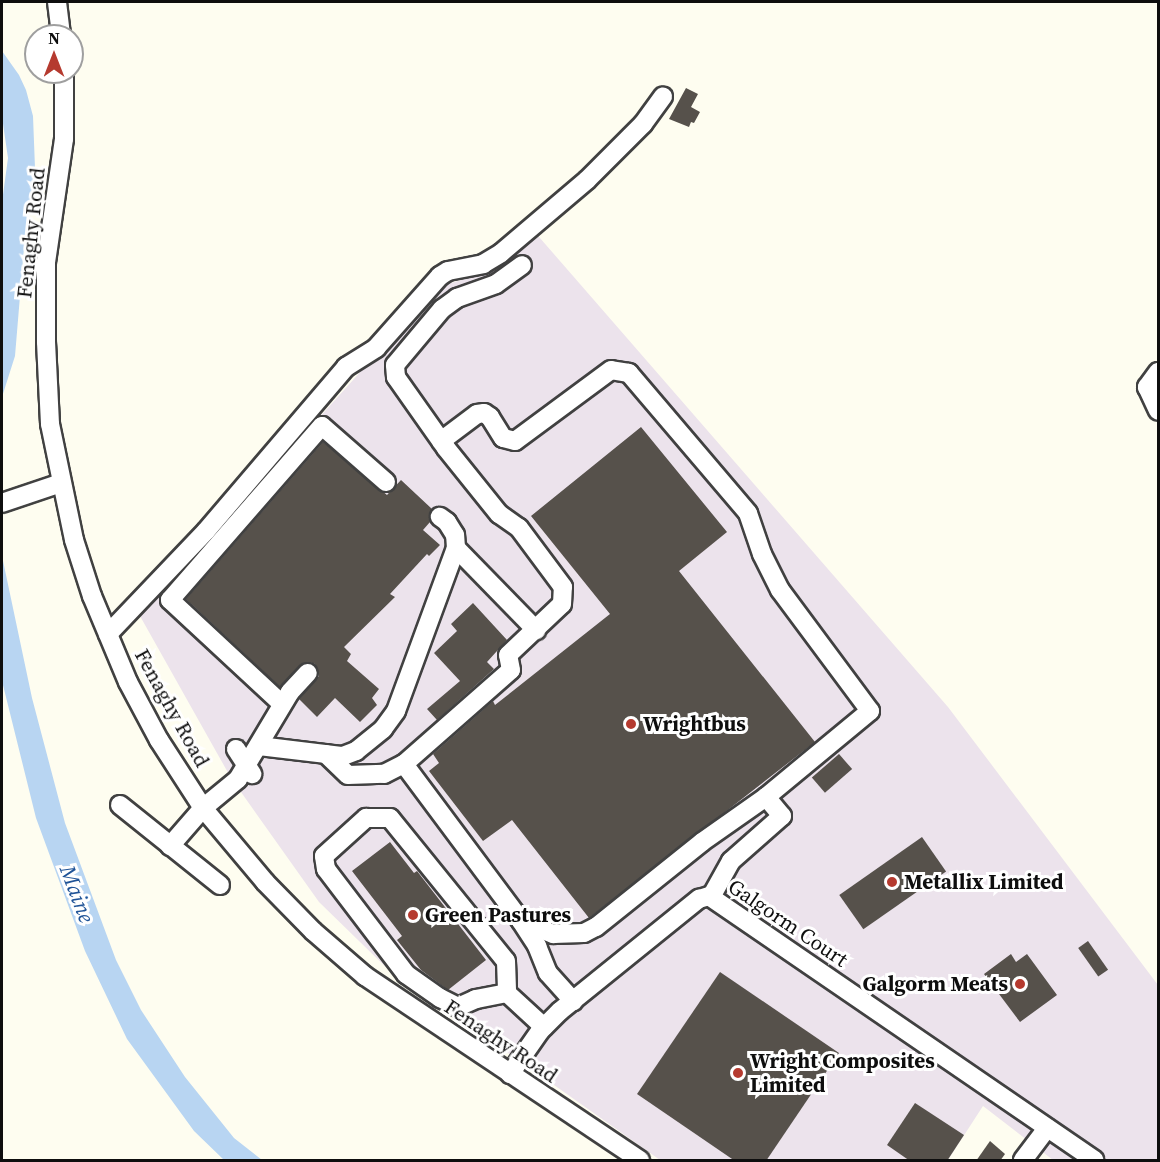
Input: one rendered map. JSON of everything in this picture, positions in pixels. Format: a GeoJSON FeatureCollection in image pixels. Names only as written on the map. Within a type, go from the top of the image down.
{"type":"FeatureCollection","features":[{"type":"Feature","properties":{"kind":"street"},"geometry":{"type":"LineString","coordinates":[[57,2],[60,24]]}},
{"type":"Feature","properties":{"kind":"street","name":"Fenaghy Road"},"geometry":{"type":"LineString","coordinates":[[64,84],[64,139],[46,274],[50,424],[74,540],[108,634],[159,740],[203,808],[265,882],[313,931],[365,976],[640,1161]]}},
{"type":"Feature","properties":{"kind":"street"},"geometry":{"type":"LineString","coordinates":[[108,634],[206,531],[346,367],[376,348],[440,276],[448,271],[483,264],[501,253],[594,174],[643,124],[663,96]]}},
{"type":"Feature","properties":{"kind":"street"},"geometry":{"type":"LineString","coordinates":[[326,753],[348,775],[384,774],[404,764],[511,670],[508,655],[562,604],[563,587],[519,528],[499,514],[441,441],[396,377],[396,365],[442,309],[457,298],[496,284],[522,265]]}},
{"type":"Feature","properties":{"kind":"street"},"geometry":{"type":"LineString","coordinates":[[441,441],[477,414],[484,413],[490,417],[503,438],[515,441],[611,370],[629,373],[748,513],[762,554],[780,590],[870,711],[766,797],[702,842],[596,927],[584,933],[553,934],[521,921]]}},
{"type":"Feature","properties":{"kind":"street"},"geometry":{"type":"LineString","coordinates":[[1158,372],[1147,387],[1158,411]]}},
{"type":"Feature","properties":{"kind":"street"},"geometry":{"type":"LineString","coordinates":[[282,704],[170,600],[322,426],[386,483]]}},
{"type":"Feature","properties":{"kind":"street"},"geometry":{"type":"LineString","coordinates":[[7,501],[61,483]]}},
{"type":"Feature","properties":{"kind":"street"},"geometry":{"type":"LineString","coordinates":[[259,746],[343,756],[356,751],[383,729],[396,711],[456,548],[455,535],[447,522],[440,517]]}},
{"type":"Feature","properties":{"kind":"street"},"geometry":{"type":"LineString","coordinates":[[456,548],[536,630]]}},
{"type":"Feature","properties":{"kind":"street"},"geometry":{"type":"LineString","coordinates":[[170,846],[203,808],[249,769],[282,704],[308,673]]}},
{"type":"Feature","properties":{"kind":"street"},"geometry":{"type":"LineString","coordinates":[[236,749],[249,769]]}},
{"type":"Feature","properties":{"kind":"street"},"geometry":{"type":"LineString","coordinates":[[404,764],[521,921],[537,946],[548,973],[573,1001]]}},
{"type":"Feature","properties":{"kind":"street"},"geometry":{"type":"LineString","coordinates":[[711,897],[731,861],[782,816],[766,797]]}},
{"type":"Feature","properties":{"kind":"street"},"geometry":{"type":"LineString","coordinates":[[120,805],[220,885]]}},
{"type":"Feature","properties":{"kind":"street"},"geometry":{"type":"LineString","coordinates":[[507,993],[476,999],[458,1006],[440,998],[406,974],[326,869],[324,856],[366,818],[390,818],[506,961],[507,993],[544,1027]]}},
{"type":"Feature","properties":{"kind":"street","name":"Galgorm Court"},"geometry":{"type":"LineString","coordinates":[[510,1074],[544,1027],[573,1001],[699,899],[711,897],[1094,1161]]}},
{"type":"Feature","properties":{"kind":"street"},"geometry":{"type":"LineString","coordinates":[[1023,1161],[1047,1128]]}},
{"type":"Feature","properties":{"kind":"shaded area"},"geometry":{"type":"Polygon","coordinates":[[[533,230],[948,707],[1158,985],[1158,1160],[1053,1160],[983,1106],[948,1160],[660,1160],[523,1063],[398,979],[319,902],[231,778],[140,616],[437,287],[486,273],[533,230]]]}},
{"type":"Feature","properties":{"kind":"water"},"geometry":{"type":"Polygon","coordinates":[[[2,51],[19,75],[26,90],[33,116],[35,168],[24,248],[15,356],[2,397],[2,202],[8,158],[2,117],[2,51]]]}},
{"type":"Feature","properties":{"kind":"water","name":"Maine"},"geometry":{"type":"Polygon","coordinates":[[[2,556],[32,698],[65,823],[116,960],[141,1010],[185,1077],[234,1138],[262,1160],[224,1160],[194,1131],[127,1039],[85,951],[36,818],[2,681],[2,556]]]}},
{"type":"Feature","properties":{"kind":"building"},"geometry":{"type":"Polygon","coordinates":[[[686,88],[698,94],[691,107],[700,112],[689,127],[669,119],[686,88]]]}},
{"type":"Feature","properties":{"kind":"building","name":"Wrightbus"},"geometry":{"type":"Polygon","coordinates":[[[641,427],[727,532],[679,571],[815,742],[589,918],[512,820],[483,841],[429,771],[439,763],[433,754],[493,701],[495,705],[610,614],[531,516],[641,427]]]}},
{"type":"Feature","properties":{"kind":"building"},"geometry":{"type":"Polygon","coordinates":[[[323,442],[387,495],[401,480],[432,509],[429,515],[430,522],[423,530],[440,545],[429,556],[427,554],[390,594],[395,597],[344,647],[351,654],[347,661],[379,689],[372,698],[377,705],[360,722],[335,698],[317,717],[299,699],[319,676],[315,664],[310,662],[300,665],[280,687],[186,599],[323,442]]]}},
{"type":"Feature","properties":{"kind":"building"},"geometry":{"type":"Polygon","coordinates":[[[473,603],[507,640],[487,662],[494,669],[437,720],[427,709],[460,681],[434,653],[457,631],[451,624],[473,603]]]}},
{"type":"Feature","properties":{"kind":"building"},"geometry":{"type":"Polygon","coordinates":[[[839,754],[852,769],[825,793],[812,778],[839,754]]]}},
{"type":"Feature","properties":{"kind":"building","name":"Metallix Limited"},"geometry":{"type":"Polygon","coordinates":[[[922,837],[946,871],[863,929],[839,895],[922,837]]]}},
{"type":"Feature","properties":{"kind":"building","name":"Green Pastures"},"geometry":{"type":"Polygon","coordinates":[[[390,842],[414,873],[417,871],[486,960],[448,990],[421,970],[397,940],[402,936],[352,871],[390,842]]]}},
{"type":"Feature","properties":{"kind":"building"},"geometry":{"type":"Polygon","coordinates":[[[1088,941],[1108,970],[1098,977],[1078,948],[1088,941]]]}},
{"type":"Feature","properties":{"kind":"building","name":"Galgorm Meats"},"geometry":{"type":"Polygon","coordinates":[[[1011,954],[1016,962],[1027,954],[1057,995],[1020,1022],[984,974],[1011,954]]]}},
{"type":"Feature","properties":{"kind":"building","name":"Wright Composites Limited"},"geometry":{"type":"Polygon","coordinates":[[[720,972],[839,1053],[766,1161],[735,1161],[637,1094],[720,972]]]}},
{"type":"Feature","properties":{"kind":"building"},"geometry":{"type":"Polygon","coordinates":[[[915,1103],[964,1135],[947,1161],[910,1161],[887,1145],[915,1103]]]}},
{"type":"Feature","properties":{"kind":"building"},"geometry":{"type":"Polygon","coordinates":[[[990,1141],[1005,1154],[1000,1161],[976,1161],[990,1141]]]}},
{"type":"Feature","properties":{"kind":"place","name":"Wrightbus"},"geometry":{"type":"Point","coordinates":[631,724]}},
{"type":"Feature","properties":{"kind":"place","name":"Metallix Limited"},"geometry":{"type":"Point","coordinates":[892,882]}},
{"type":"Feature","properties":{"kind":"place","name":"Green Pastures"},"geometry":{"type":"Point","coordinates":[413,915]}},
{"type":"Feature","properties":{"kind":"place","name":"Galgorm Meats"},"geometry":{"type":"Point","coordinates":[1020,984]}},
{"type":"Feature","properties":{"kind":"place","name":"Wright Composites Limited"},"geometry":{"type":"Point","coordinates":[738,1073]}}]}
